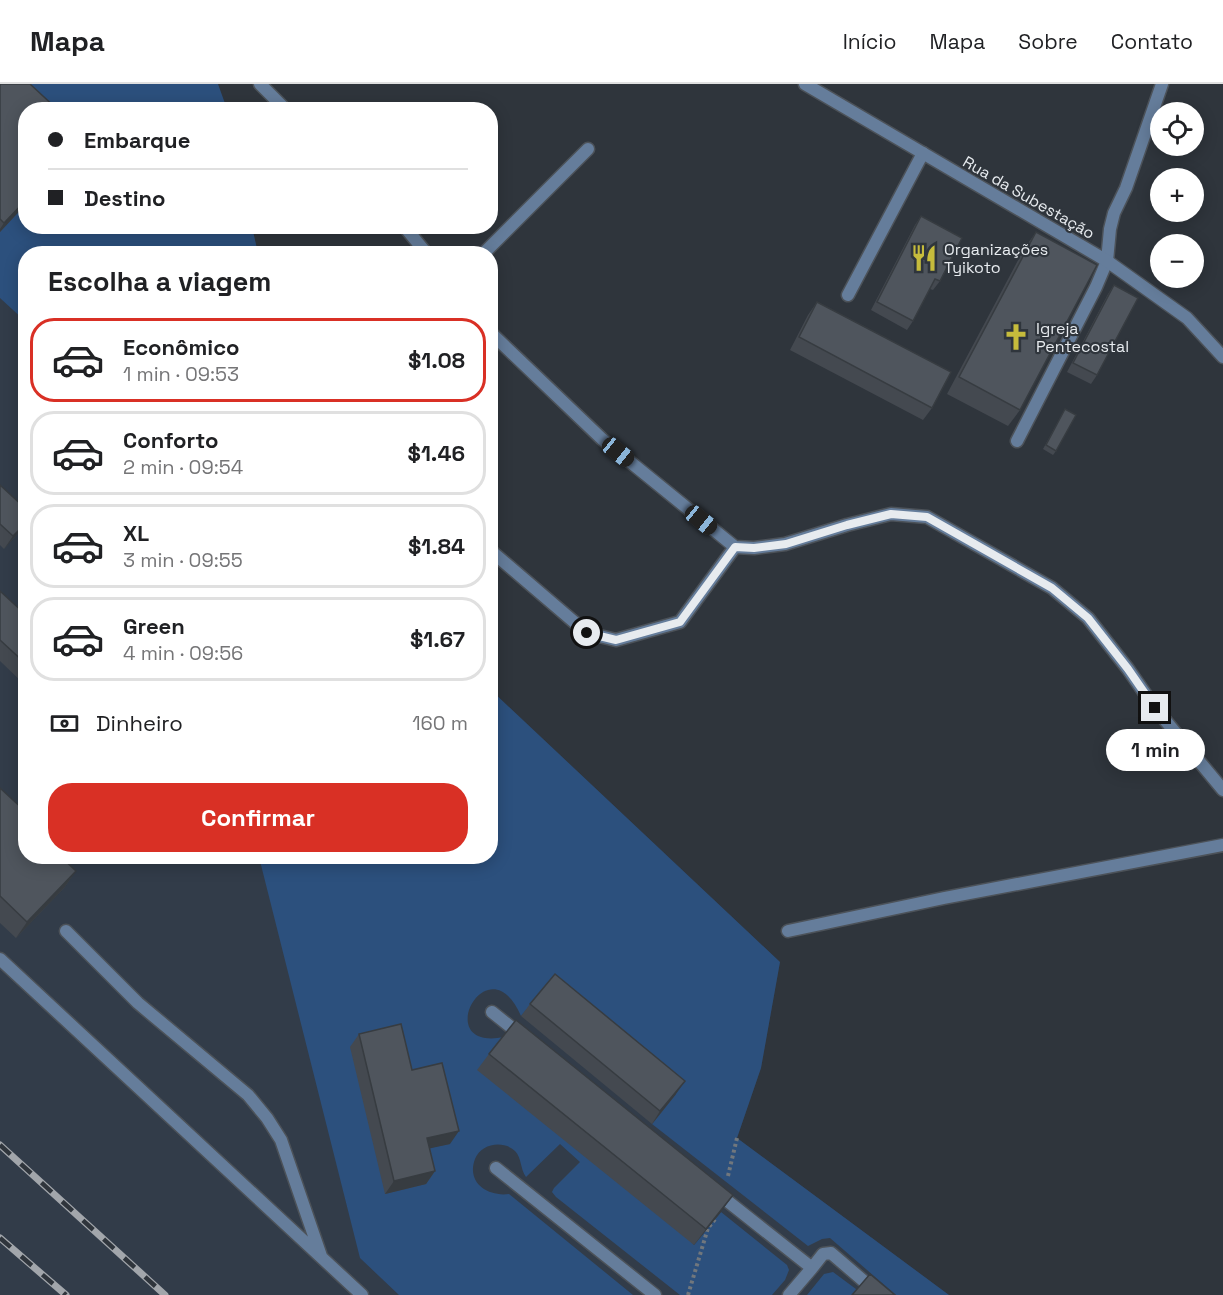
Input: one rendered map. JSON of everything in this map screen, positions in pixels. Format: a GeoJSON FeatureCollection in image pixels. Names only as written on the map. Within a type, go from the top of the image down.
{"type":"FeatureCollection","features":[{"type":"Feature","properties":{"kind":"street"},"geometry":{"type":"LineString","coordinates":[[261,84],[278,102]]}},
{"type":"Feature","properties":{"kind":"street","name":"Rua da Subestação"},"geometry":{"type":"LineString","coordinates":[[805,84],[1107,261],[1187,318],[1223,357]]}},
{"type":"Feature","properties":{"kind":"street"},"geometry":{"type":"LineString","coordinates":[[1017,441],[1107,261],[1114,213],[1126,188],[1162,84]]}},
{"type":"Feature","properties":{"kind":"street"},"geometry":{"type":"LineString","coordinates":[[491,246],[588,149]]}},
{"type":"Feature","properties":{"kind":"street"},"geometry":{"type":"LineString","coordinates":[[848,295],[923,153]]}},
{"type":"Feature","properties":{"kind":"street"},"geometry":{"type":"LineString","coordinates":[[411,234],[420,246]]}},
{"type":"Feature","properties":{"kind":"street"},"geometry":{"type":"LineString","coordinates":[[498,340],[602,439],[735,547],[754,548],[786,544],[891,514],[927,517],[1052,588],[1088,618],[1155,708],[1223,790]]}},
{"type":"Feature","properties":{"kind":"street"},"geometry":{"type":"LineString","coordinates":[[498,557],[587,633],[616,640],[680,622],[735,547]]}},
{"type":"Feature","properties":{"kind":"street"},"geometry":{"type":"LineString","coordinates":[[788,931],[1223,844]]}},
{"type":"Feature","properties":{"kind":"street"},"geometry":{"type":"LineString","coordinates":[[66,932],[138,1003],[248,1095],[267,1118],[281,1140],[322,1257]]}},
{"type":"Feature","properties":{"kind":"street"},"geometry":{"type":"LineString","coordinates":[[0,959],[363,1295]]}},
{"type":"Feature","properties":{"kind":"street"},"geometry":{"type":"LineString","coordinates":[[492,1012],[529,1042]]}},
{"type":"Feature","properties":{"kind":"street"},"geometry":{"type":"LineString","coordinates":[[496,1168],[655,1295]]}},
{"type":"Feature","properties":{"kind":"street"},"geometry":{"type":"LineString","coordinates":[[705,1183],[812,1268]]}},
{"type":"Feature","properties":{"kind":"street"},"geometry":{"type":"LineString","coordinates":[[789,1295],[823,1254],[831,1253],[880,1295]]}},
{"type":"Feature","properties":{"kind":"shaded area"},"geometry":{"type":"Polygon","coordinates":[[[0,84],[207,84],[224,102],[18,102],[18,234],[254,234],[256,246],[18,246],[18,864],[498,864],[498,697],[780,962],[761,1068],[737,1138],[949,1295],[0,1295],[0,84]]]}},
{"type":"Feature","properties":{"kind":"shaded area"},"geometry":{"type":"Polygon","coordinates":[[[0,84],[218,84],[224,102],[18,102],[18,234],[254,234],[256,246],[18,246],[18,315],[0,298],[0,84]]]}},
{"type":"Feature","properties":{"kind":"shaded area"},"geometry":{"type":"Polygon","coordinates":[[[498,697],[780,962],[761,1068],[737,1138],[949,1295],[896,1295],[830,1238],[808,1246],[652,1124],[676,1094],[546,987],[521,1016],[508,996],[494,989],[481,993],[472,1004],[468,1017],[470,1029],[482,1037],[504,1037],[694,1245],[721,1212],[787,1265],[789,1270],[785,1280],[772,1295],[680,1295],[552,1192],[580,1162],[560,1144],[526,1177],[515,1151],[499,1144],[482,1149],[475,1159],[473,1168],[476,1181],[487,1191],[509,1194],[633,1295],[399,1295],[360,1258],[261,864],[498,864],[498,697]]]}},
{"type":"Feature","properties":{"kind":"shaded area"},"geometry":{"type":"Polygon","coordinates":[[[833,1272],[864,1295],[807,1295],[824,1274],[833,1272]]]}},
{"type":"Feature","properties":{"kind":"building"},"geometry":{"type":"Polygon","coordinates":[[[0,84],[30,84],[49,102],[18,102],[18,208],[4,223],[0,219],[0,84]]]}},
{"type":"Feature","properties":{"kind":"building"},"geometry":{"type":"Polygon","coordinates":[[[921,216],[962,238],[940,281],[935,279],[913,321],[877,302],[921,216]]]}},
{"type":"Feature","properties":{"kind":"building","name":"Igreja Pentecostal"},"geometry":{"type":"Polygon","coordinates":[[[1036,232],[1097,265],[1020,410],[959,377],[1036,232]]]}},
{"type":"Feature","properties":{"kind":"building"},"geometry":{"type":"Polygon","coordinates":[[[1114,285],[1138,298],[1097,375],[1073,363],[1114,285]]]}},
{"type":"Feature","properties":{"kind":"building"},"geometry":{"type":"Polygon","coordinates":[[[817,302],[951,372],[932,408],[799,337],[817,302]]]}},
{"type":"Feature","properties":{"kind":"building"},"geometry":{"type":"Polygon","coordinates":[[[1065,409],[1076,415],[1056,451],[1046,445],[1065,409]]]}},
{"type":"Feature","properties":{"kind":"building"},"geometry":{"type":"Polygon","coordinates":[[[0,485],[18,502],[18,531],[13,536],[0,524],[0,485]]]}},
{"type":"Feature","properties":{"kind":"building"},"geometry":{"type":"Polygon","coordinates":[[[0,591],[18,608],[18,657],[0,640],[0,591]]]}},
{"type":"Feature","properties":{"kind":"building"},"geometry":{"type":"Polygon","coordinates":[[[0,788],[18,805],[18,864],[69,864],[76,871],[27,922],[0,896],[0,788]]]}},
{"type":"Feature","properties":{"kind":"building"},"geometry":{"type":"Polygon","coordinates":[[[555,974],[685,1081],[660,1111],[530,1004],[555,974]]]}},
{"type":"Feature","properties":{"kind":"building"},"geometry":{"type":"Polygon","coordinates":[[[516,1020],[733,1195],[706,1229],[489,1054],[516,1020]]]}},
{"type":"Feature","properties":{"kind":"building"},"geometry":{"type":"Polygon","coordinates":[[[401,1024],[412,1070],[442,1063],[459,1131],[427,1138],[435,1171],[394,1181],[359,1034],[401,1024]]]}},
{"type":"Feature","properties":{"kind":"building"},"geometry":{"type":"Polygon","coordinates":[[[870,1274],[895,1295],[852,1295],[870,1274]]]}},
{"type":"Feature","properties":{"kind":"railway"},"geometry":{"type":"LineString","coordinates":[[0,1145],[165,1295]]}},
{"type":"Feature","properties":{"kind":"railway"},"geometry":{"type":"LineString","coordinates":[[0,1238],[66,1295]]}},
{"type":"Feature","properties":{"kind":"place","name":"Organizações Tyikoto"},"geometry":{"type":"Point","coordinates":[924,258]}},
{"type":"Feature","properties":{"kind":"place","name":"Igreja Pentecostal"},"geometry":{"type":"Point","coordinates":[1016,337]}},
{"type":"Feature","properties":{"kind":"route"},"geometry":{"type":"LineString","coordinates":[[587,633],[616,640],[680,622],[735,547],[754,548],[786,544],[891,514],[927,517],[1052,588],[1088,618],[1155,708]]}}]}
